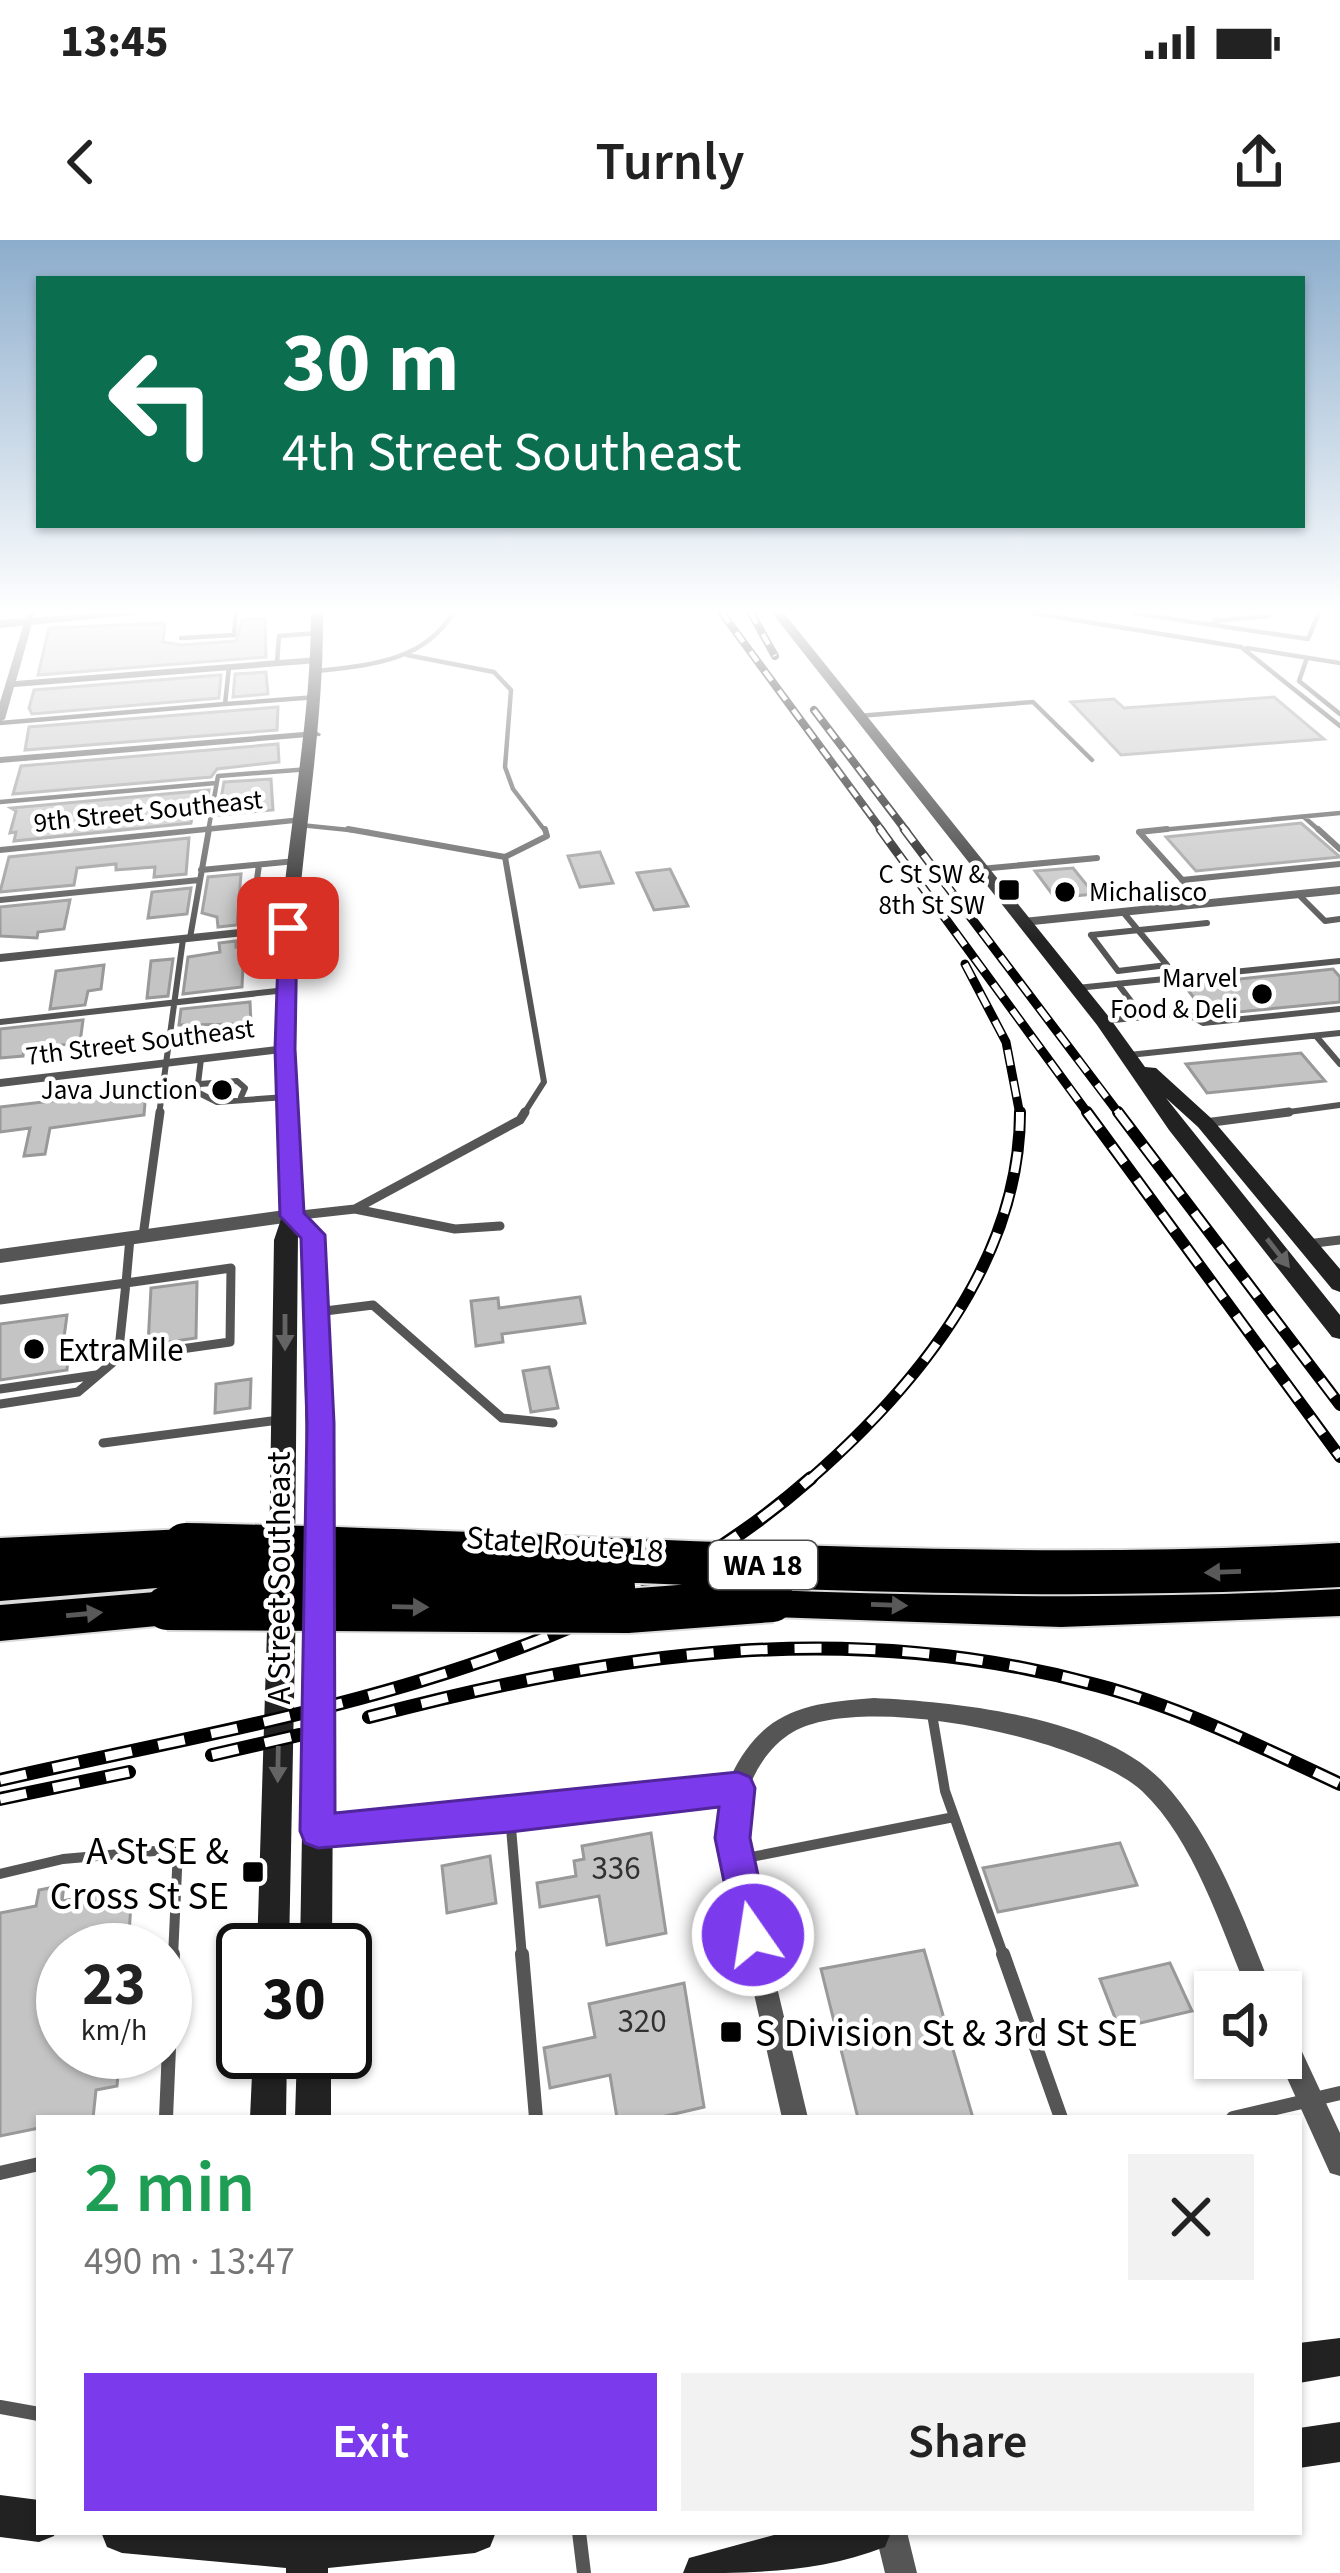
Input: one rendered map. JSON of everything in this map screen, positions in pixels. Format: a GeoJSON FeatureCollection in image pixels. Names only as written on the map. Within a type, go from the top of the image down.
{"type":"FeatureCollection","features":[{"type":"Feature","properties":{"kind":"highway","name":"State Route 18"},"geometry":{"type":"LineString","coordinates":[[0,1555],[177,1575]]}},
{"type":"Feature","properties":{"kind":"highway","name":"State Route 18"},"geometry":{"type":"LineString","coordinates":[[0,1584],[177,1575],[1188,1574],[1340,1564]]}},
{"type":"Feature","properties":{"kind":"highway","name":"WA 18"},"geometry":{"type":"LineString","coordinates":[[177,1575],[627,1611],[772,1600],[1061,1610],[1340,1599]]}},
{"type":"Feature","properties":{"kind":"highway"},"geometry":{"type":"LineString","coordinates":[[0,1623],[177,1575]]}},
{"type":"Feature","properties":{"kind":"main road","name":"A Street Southeast"},"geometry":{"type":"LineString","coordinates":[[274,1923],[285,1240],[292,1216],[285,1049],[288,928],[316,722]]}},
{"type":"Feature","properties":{"kind":"main road"},"geometry":{"type":"LineString","coordinates":[[864,722],[1103,1021],[1176,1126],[1340,1331]]}},
{"type":"Feature","properties":{"kind":"main road"},"geometry":{"type":"LineString","coordinates":[[1129,1055],[1205,1123],[1340,1284]]}},
{"type":"Feature","properties":{"kind":"main road","name":"A Street Southeast"},"geometry":{"type":"LineString","coordinates":[[292,1216],[313,1235],[316,1312],[322,1502],[316,1923]]}},
{"type":"Feature","properties":{"kind":"main road"},"geometry":{"type":"LineString","coordinates":[[264,2115],[268,2079]]}},
{"type":"Feature","properties":{"kind":"main road"},"geometry":{"type":"LineString","coordinates":[[314,2079],[314,2115]]}},
{"type":"Feature","properties":{"kind":"main road"},"geometry":{"type":"LineString","coordinates":[[1302,2363],[1340,2357]]}},
{"type":"Feature","properties":{"kind":"main road"},"geometry":{"type":"LineString","coordinates":[[1302,2448],[1340,2442]]}},
{"type":"Feature","properties":{"kind":"main road"},"geometry":{"type":"LineString","coordinates":[[0,2514],[36,2508]]}},
{"type":"Feature","properties":{"kind":"main road"},"geometry":{"type":"LineString","coordinates":[[0,2514],[36,2520]]}},
{"type":"Feature","properties":{"kind":"main road"},"geometry":{"type":"LineString","coordinates":[[143,2535],[252,2551],[308,2551],[449,2535]]}},
{"type":"Feature","properties":{"kind":"main road"},"geometry":{"type":"LineString","coordinates":[[704,2573],[858,2535]]}},
{"type":"Feature","properties":{"kind":"street"},"geometry":{"type":"LineString","coordinates":[[0,760],[316,734]]}},
{"type":"Feature","properties":{"kind":"street","name":"9th Street Southeast"},"geometry":{"type":"LineString","coordinates":[[0,850],[300,823]]}},
{"type":"Feature","properties":{"kind":"street"},"geometry":{"type":"LineString","coordinates":[[1023,922],[1340,890]]}},
{"type":"Feature","properties":{"kind":"street"},"geometry":{"type":"LineString","coordinates":[[0,958],[288,928]]}},
{"type":"Feature","properties":{"kind":"street","name":"7th Street Southeast"},"geometry":{"type":"LineString","coordinates":[[0,1084],[285,1049]]}},
{"type":"Feature","properties":{"kind":"street"},"geometry":{"type":"LineString","coordinates":[[0,1256],[292,1216]]}},
{"type":"Feature","properties":{"kind":"street"},"geometry":{"type":"LineString","coordinates":[[794,2115],[732,1838],[738,1788],[764,1744],[790,1722],[833,1709],[932,1714],[1065,1736],[1114,1757],[1149,1784],[1183,1828],[1251,1971]]}},
{"type":"Feature","properties":{"kind":"street"},"geometry":{"type":"LineString","coordinates":[[318,1831],[510,1816],[738,1788]]}},
{"type":"Feature","properties":{"kind":"street"},"geometry":{"type":"LineString","coordinates":[[1301,2079],[1340,2163]]}},
{"type":"Feature","properties":{"kind":"street"},"geometry":{"type":"LineString","coordinates":[[892,2535],[901,2573]]}},
{"type":"Feature","properties":{"kind":"lane"},"geometry":{"type":"LineString","coordinates":[[300,823],[505,856],[547,836],[530,802],[508,779],[504,759],[508,722]]}},
{"type":"Feature","properties":{"kind":"lane"},"geometry":{"type":"LineString","coordinates":[[1053,722],[1092,760]]}},
{"type":"Feature","properties":{"kind":"lane"},"geometry":{"type":"LineString","coordinates":[[118,1358],[125,1283],[171,1003],[218,776],[310,769]]}},
{"type":"Feature","properties":{"kind":"lane"},"geometry":{"type":"LineString","coordinates":[[0,802],[216,783]]}},
{"type":"Feature","properties":{"kind":"lane"},"geometry":{"type":"LineString","coordinates":[[1204,904],[1139,832],[1340,813]]}},
{"type":"Feature","properties":{"kind":"lane"},"geometry":{"type":"LineString","coordinates":[[1304,816],[1340,849]]}},
{"type":"Feature","properties":{"kind":"lane"},"geometry":{"type":"LineString","coordinates":[[355,1209],[520,1120],[544,1082],[505,856]]}},
{"type":"Feature","properties":{"kind":"lane"},"geometry":{"type":"LineString","coordinates":[[980,869],[1097,858]]}},
{"type":"Feature","properties":{"kind":"lane"},"geometry":{"type":"LineString","coordinates":[[201,870],[296,861]]}},
{"type":"Feature","properties":{"kind":"lane"},"geometry":{"type":"LineString","coordinates":[[1182,880],[1340,864]]}},
{"type":"Feature","properties":{"kind":"lane"},"geometry":{"type":"LineString","coordinates":[[253,908],[259,865]]}},
{"type":"Feature","properties":{"kind":"lane"},"geometry":{"type":"LineString","coordinates":[[0,900],[199,880]]}},
{"type":"Feature","properties":{"kind":"lane"},"geometry":{"type":"LineString","coordinates":[[1298,894],[1325,921],[1340,919]]}},
{"type":"Feature","properties":{"kind":"lane"},"geometry":{"type":"LineString","coordinates":[[1123,912],[1138,930],[1167,965],[1118,970],[1091,935],[1114,933],[1138,930],[1207,923]]}},
{"type":"Feature","properties":{"kind":"lane"},"geometry":{"type":"LineString","coordinates":[[1077,988],[1340,961]]}},
{"type":"Feature","properties":{"kind":"lane"},"geometry":{"type":"LineString","coordinates":[[1118,984],[1143,1017]]}},
{"type":"Feature","properties":{"kind":"lane"},"geometry":{"type":"LineString","coordinates":[[0,1022],[286,990]]}},
{"type":"Feature","properties":{"kind":"lane"},"geometry":{"type":"LineString","coordinates":[[1103,1021],[1186,1012],[1203,1023],[1340,1009]]}},
{"type":"Feature","properties":{"kind":"lane"},"geometry":{"type":"LineString","coordinates":[[1129,1055],[1340,1033]]}},
{"type":"Feature","properties":{"kind":"lane"},"geometry":{"type":"LineString","coordinates":[[1316,1036],[1340,1064]]}},
{"type":"Feature","properties":{"kind":"lane"},"geometry":{"type":"LineString","coordinates":[[201,1059],[197,1092],[209,1100],[287,1097]]}},
{"type":"Feature","properties":{"kind":"lane"},"geometry":{"type":"LineString","coordinates":[[200,1084],[223,1078],[237,1081],[245,1088],[241,1097]]}},
{"type":"Feature","properties":{"kind":"lane"},"geometry":{"type":"LineString","coordinates":[[1205,1123],[1340,1106]]}},
{"type":"Feature","properties":{"kind":"lane"},"geometry":{"type":"LineString","coordinates":[[292,1216],[355,1209],[455,1228],[500,1226]]}},
{"type":"Feature","properties":{"kind":"lane"},"geometry":{"type":"LineString","coordinates":[[1307,1244],[1340,1240]]}},
{"type":"Feature","properties":{"kind":"lane"},"geometry":{"type":"LineString","coordinates":[[0,1300],[231,1268],[230,1342],[118,1358],[78,1393],[0,1404]]}},
{"type":"Feature","properties":{"kind":"lane"},"geometry":{"type":"LineString","coordinates":[[316,1312],[373,1305],[502,1418],[553,1423]]}},
{"type":"Feature","properties":{"kind":"lane"},"geometry":{"type":"LineString","coordinates":[[0,1389],[99,1374]]}},
{"type":"Feature","properties":{"kind":"lane"},"geometry":{"type":"LineString","coordinates":[[103,1443],[284,1420]]}},
{"type":"Feature","properties":{"kind":"lane"},"geometry":{"type":"LineString","coordinates":[[932,1714],[954,1816],[1059,2115]]}},
{"type":"Feature","properties":{"kind":"lane"},"geometry":{"type":"LineString","coordinates":[[510,1816],[536,2115]]}},
{"type":"Feature","properties":{"kind":"lane"},"geometry":{"type":"LineString","coordinates":[[736,1860],[954,1816]]}},
{"type":"Feature","properties":{"kind":"lane"},"geometry":{"type":"LineString","coordinates":[[0,1874],[63,1859],[178,1849],[166,2115]]}},
{"type":"Feature","properties":{"kind":"lane"},"geometry":{"type":"LineString","coordinates":[[1246,2115],[1340,2093]]}},
{"type":"Feature","properties":{"kind":"lane"},"geometry":{"type":"LineString","coordinates":[[0,2173],[36,2165]]}},
{"type":"Feature","properties":{"kind":"lane"},"geometry":{"type":"LineString","coordinates":[[0,2408],[36,2414]]}},
{"type":"Feature","properties":{"kind":"lane"},"geometry":{"type":"LineString","coordinates":[[579,2535],[584,2573]]}},
{"type":"Feature","properties":{"kind":"building"},"geometry":{"type":"Polygon","coordinates":[[[93,722],[277,722],[277,730],[25,750],[29,727],[93,722]]]}},
{"type":"Feature","properties":{"kind":"building"},"geometry":{"type":"Polygon","coordinates":[[[1090,722],[1304,722],[1324,739],[1121,755],[1090,722]]]}},
{"type":"Feature","properties":{"kind":"building"},"geometry":{"type":"Polygon","coordinates":[[[278,744],[279,762],[217,769],[211,777],[13,794],[21,766],[278,744]]]}},
{"type":"Feature","properties":{"kind":"building"},"geometry":{"type":"Polygon","coordinates":[[[271,779],[273,810],[218,815],[224,782],[271,779]]]}},
{"type":"Feature","properties":{"kind":"building"},"geometry":{"type":"Polygon","coordinates":[[[209,790],[204,816],[192,817],[191,823],[14,841],[16,832],[10,833],[16,811],[11,808],[209,790]]]}},
{"type":"Feature","properties":{"kind":"building"},"geometry":{"type":"Polygon","coordinates":[[[1301,823],[1340,857],[1196,871],[1166,837],[1301,823]]]}},
{"type":"Feature","properties":{"kind":"building"},"geometry":{"type":"Polygon","coordinates":[[[189,838],[186,874],[154,877],[155,867],[116,870],[116,864],[77,868],[74,885],[0,892],[9,857],[189,838]]]}},
{"type":"Feature","properties":{"kind":"building"},"geometry":{"type":"Polygon","coordinates":[[[600,852],[613,883],[580,887],[568,856],[600,852]]]}},
{"type":"Feature","properties":{"kind":"building"},"geometry":{"type":"Polygon","coordinates":[[[1073,868],[1094,894],[1055,898],[1035,871],[1073,868]]]}},
{"type":"Feature","properties":{"kind":"building"},"geometry":{"type":"Polygon","coordinates":[[[670,869],[688,906],[654,910],[637,873],[670,869]]]}},
{"type":"Feature","properties":{"kind":"building"},"geometry":{"type":"Polygon","coordinates":[[[241,874],[237,925],[218,927],[217,917],[202,913],[208,877],[241,874]]]}},
{"type":"Feature","properties":{"kind":"building"},"geometry":{"type":"Polygon","coordinates":[[[191,888],[187,914],[148,918],[152,892],[191,888]]]}},
{"type":"Feature","properties":{"kind":"building"},"geometry":{"type":"Polygon","coordinates":[[[70,900],[64,929],[38,932],[37,938],[0,936],[0,907],[70,900]]]}},
{"type":"Feature","properties":{"kind":"building"},"geometry":{"type":"Polygon","coordinates":[[[236,941],[236,947],[244,946],[242,987],[183,994],[188,957],[220,952],[219,943],[236,941]]]}},
{"type":"Feature","properties":{"kind":"building"},"geometry":{"type":"Polygon","coordinates":[[[173,959],[168,996],[147,998],[151,961],[173,959]]]}},
{"type":"Feature","properties":{"kind":"building"},"geometry":{"type":"Polygon","coordinates":[[[104,965],[101,989],[88,991],[85,1005],[50,1009],[56,971],[104,965]]]}},
{"type":"Feature","properties":{"kind":"building","name":"Marvel Food & Deli"},"geometry":{"type":"Polygon","coordinates":[[[1333,969],[1340,977],[1340,1002],[1207,1015],[1184,985],[1333,969]]]}},
{"type":"Feature","properties":{"kind":"building"},"geometry":{"type":"Polygon","coordinates":[[[250,1002],[251,1024],[179,1025],[181,1009],[250,1002]]]}},
{"type":"Feature","properties":{"kind":"building"},"geometry":{"type":"Polygon","coordinates":[[[83,1020],[80,1043],[24,1049],[23,1056],[0,1058],[0,1029],[83,1020]]]}},
{"type":"Feature","properties":{"kind":"building"},"geometry":{"type":"Polygon","coordinates":[[[1301,1053],[1325,1081],[1207,1093],[1186,1064],[1301,1053]]]}},
{"type":"Feature","properties":{"kind":"building"},"geometry":{"type":"Polygon","coordinates":[[[146,1090],[144,1115],[50,1128],[45,1154],[24,1156],[30,1128],[0,1132],[0,1107],[146,1090]]]}},
{"type":"Feature","properties":{"kind":"building"},"geometry":{"type":"Polygon","coordinates":[[[197,1282],[196,1338],[148,1345],[151,1288],[197,1282]]]}},
{"type":"Feature","properties":{"kind":"building"},"geometry":{"type":"Polygon","coordinates":[[[580,1297],[585,1323],[502,1334],[503,1342],[476,1346],[471,1301],[498,1298],[499,1308],[580,1297]]]}},
{"type":"Feature","properties":{"kind":"building","name":"ExtraMile"},"geometry":{"type":"Polygon","coordinates":[[[67,1315],[63,1345],[69,1344],[67,1370],[0,1380],[0,1324],[67,1315]]]}},
{"type":"Feature","properties":{"kind":"building"},"geometry":{"type":"Polygon","coordinates":[[[549,1367],[558,1408],[531,1412],[523,1371],[549,1367]]]}},
{"type":"Feature","properties":{"kind":"building"},"geometry":{"type":"Polygon","coordinates":[[[251,1379],[250,1408],[215,1413],[216,1384],[251,1379]]]}},
{"type":"Feature","properties":{"kind":"building"},"geometry":{"type":"Polygon","coordinates":[[[651,1833],[666,1933],[607,1945],[599,1896],[540,1907],[537,1883],[576,1876],[574,1861],[584,1859],[582,1846],[651,1833]]]}},
{"type":"Feature","properties":{"kind":"building"},"geometry":{"type":"Polygon","coordinates":[[[1120,1843],[1137,1885],[998,1912],[983,1868],[1120,1843]]]}},
{"type":"Feature","properties":{"kind":"building"},"geometry":{"type":"Polygon","coordinates":[[[490,1856],[496,1903],[447,1913],[442,1866],[490,1856]]]}},
{"type":"Feature","properties":{"kind":"building"},"geometry":{"type":"Polygon","coordinates":[[[64,1885],[62,1901],[132,1888],[130,1923],[36,1923],[36,2079],[118,2079],[117,2086],[96,2090],[93,2115],[36,2115],[36,2129],[0,2136],[0,1913],[36,1906],[39,1890],[64,1885]]]}},
{"type":"Feature","properties":{"kind":"building"},"geometry":{"type":"Polygon","coordinates":[[[924,1950],[972,2115],[857,2115],[821,1969],[924,1950]]]}},
{"type":"Feature","properties":{"kind":"building"},"geometry":{"type":"Polygon","coordinates":[[[1170,1963],[1192,2011],[1119,2028],[1100,1979],[1170,1963]]]}},
{"type":"Feature","properties":{"kind":"building"},"geometry":{"type":"Polygon","coordinates":[[[684,1983],[704,2107],[670,2115],[617,2115],[610,2075],[550,2088],[544,2048],[595,2037],[589,2004],[684,1983]]]}},
{"type":"Feature","properties":{"kind":"railway"},"geometry":{"type":"LineString","coordinates":[[802,722],[883,832]]}},
{"type":"Feature","properties":{"kind":"railway"},"geometry":{"type":"LineString","coordinates":[[823,722],[907,832]]}},
{"type":"Feature","properties":{"kind":"railway"},"geometry":{"type":"LineString","coordinates":[[880,829],[1089,1115]]}},
{"type":"Feature","properties":{"kind":"railway"},"geometry":{"type":"LineString","coordinates":[[904,829],[1120,1115]]}},
{"type":"Feature","properties":{"kind":"railway"},"geometry":{"type":"LineString","coordinates":[[965,964],[1006,1042],[1020,1114]]}},
{"type":"Feature","properties":{"kind":"railway"},"geometry":{"type":"LineString","coordinates":[[1087,1112],[1340,1457]]}},
{"type":"Feature","properties":{"kind":"railway"},"geometry":{"type":"LineString","coordinates":[[1118,1112],[1340,1405]]}},
{"type":"Feature","properties":{"kind":"railway"},"geometry":{"type":"LineString","coordinates":[[808,1481],[886,1405],[954,1318],[1002,1220],[1015,1167],[1020,1114]]}},
{"type":"Feature","properties":{"kind":"railway"},"geometry":{"type":"LineString","coordinates":[[0,1780],[321,1708],[529,1644],[628,1600],[723,1545],[811,1478]]}},
{"type":"Feature","properties":{"kind":"railway"},"geometry":{"type":"LineString","coordinates":[[369,1717],[551,1675],[641,1661],[731,1651],[911,1652],[1003,1664],[1128,1694],[1220,1729],[1340,1784]]}},
{"type":"Feature","properties":{"kind":"railway"},"geometry":{"type":"LineString","coordinates":[[212,1755],[299,1735]]}},
{"type":"Feature","properties":{"kind":"railway"},"geometry":{"type":"LineString","coordinates":[[0,1799],[129,1772]]}},
{"type":"Feature","properties":{"kind":"place","name":"C St SW & 8th St SW"},"geometry":{"type":"Point","coordinates":[1009,890]}},
{"type":"Feature","properties":{"kind":"place","name":"Michalisco"},"geometry":{"type":"Point","coordinates":[1065,892]}},
{"type":"Feature","properties":{"kind":"place","name":"Marvel Food & Deli"},"geometry":{"type":"Point","coordinates":[1262,994]}},
{"type":"Feature","properties":{"kind":"place","name":"Java Junction"},"geometry":{"type":"Point","coordinates":[222,1090]}},
{"type":"Feature","properties":{"kind":"place","name":"ExtraMile"},"geometry":{"type":"Point","coordinates":[34,1349]}},
{"type":"Feature","properties":{"kind":"place","name":"A St SE & Cross St SE"},"geometry":{"type":"Point","coordinates":[253,1872]}},
{"type":"Feature","properties":{"kind":"place","name":"S Division St & 3rd St SE"},"geometry":{"type":"Point","coordinates":[731,2032]}},
{"type":"Feature","properties":{"kind":"route"},"geometry":{"type":"LineString","coordinates":[[288,928],[285,1049],[292,1216],[313,1235],[321,1423],[318,1831],[510,1816],[738,1788],[732,1838],[753,1935]]}}]}
